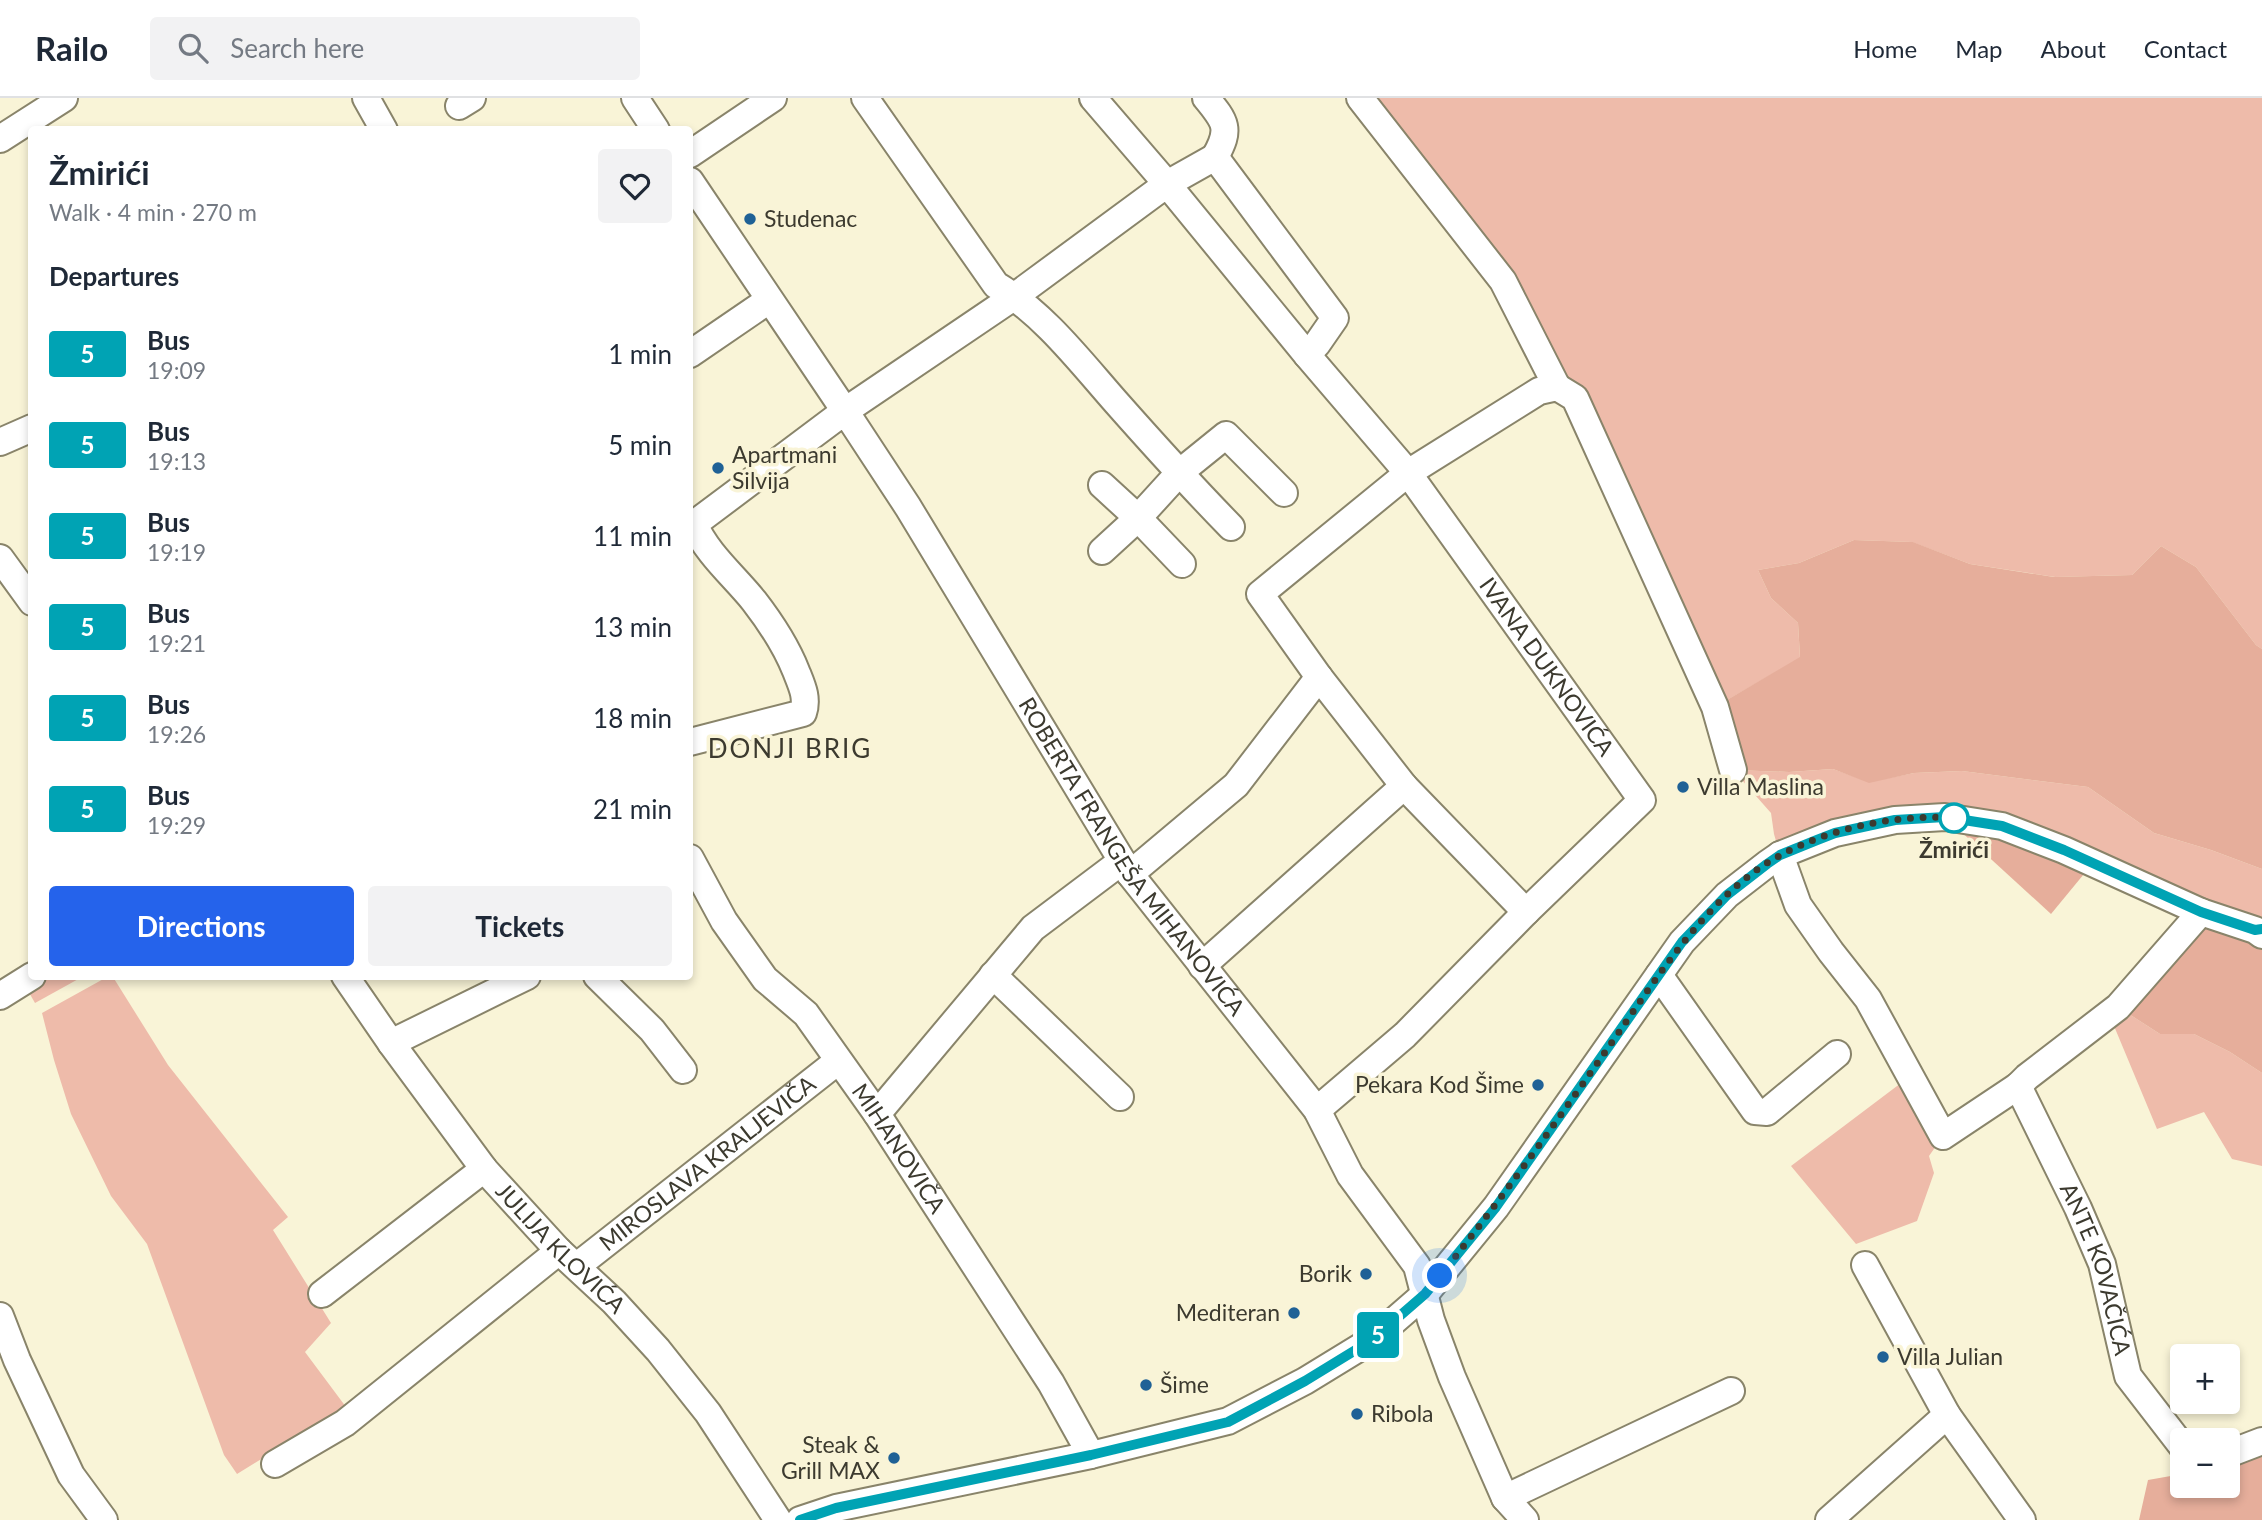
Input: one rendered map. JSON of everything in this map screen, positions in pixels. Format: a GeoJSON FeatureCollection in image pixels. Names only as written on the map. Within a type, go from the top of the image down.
{"type":"FeatureCollection","features":[{"type":"Feature","properties":{"kind":"street"},"geometry":{"type":"LineString","coordinates":[[0,139],[64,98]]}},
{"type":"Feature","properties":{"kind":"street"},"geometry":{"type":"LineString","coordinates":[[366,98],[382,126]]}},
{"type":"Feature","properties":{"kind":"street"},"geometry":{"type":"LineString","coordinates":[[635,98],[653,126]]}},
{"type":"Feature","properties":{"kind":"street"},"geometry":{"type":"LineString","coordinates":[[693,152],[773,98]]}},
{"type":"Feature","properties":{"kind":"street"},"geometry":{"type":"LineString","coordinates":[[865,98],[996,285],[1015,296],[1063,342],[1179,473],[1231,527]]}},
{"type":"Feature","properties":{"kind":"street","name":"IVANA DUKNOVIĆA"},"geometry":{"type":"LineString","coordinates":[[1093,98],[1408,473],[1642,800],[1526,912],[1405,1035],[1317,1110]]}},
{"type":"Feature","properties":{"kind":"street"},"geometry":{"type":"LineString","coordinates":[[693,525],[845,411],[1015,296],[1167,184],[1215,157],[1226,138],[1223,118],[1206,98]]}},
{"type":"Feature","properties":{"kind":"street"},"geometry":{"type":"LineString","coordinates":[[1360,98],[1503,281],[1557,387],[1575,398],[1714,707],[1733,770]]}},
{"type":"Feature","properties":{"kind":"street"},"geometry":{"type":"LineString","coordinates":[[1215,157],[1335,318],[1307,355]]}},
{"type":"Feature","properties":{"kind":"street","name":"ROBERTA FRANGEŠA MIHANOVIĆA"},"geometry":{"type":"LineString","coordinates":[[693,186],[908,507],[1126,868],[1317,1110],[1350,1175],[1417,1266],[1431,1320],[1452,1377],[1505,1498],[1525,1520]]}},
{"type":"Feature","properties":{"kind":"street"},"geometry":{"type":"LineString","coordinates":[[693,352],[769,300]]}},
{"type":"Feature","properties":{"kind":"street"},"geometry":{"type":"LineString","coordinates":[[1526,912],[1404,786],[1260,594],[1408,473],[1539,391],[1557,387]]}},
{"type":"Feature","properties":{"kind":"street"},"geometry":{"type":"LineString","coordinates":[[0,442],[28,430]]}},
{"type":"Feature","properties":{"kind":"street"},"geometry":{"type":"LineString","coordinates":[[1102,551],[1138,518],[1179,473],[1226,435],[1284,493]]}},
{"type":"Feature","properties":{"kind":"street"},"geometry":{"type":"LineString","coordinates":[[1102,485],[1182,564]]}},
{"type":"Feature","properties":{"kind":"street"},"geometry":{"type":"LineString","coordinates":[[693,528],[755,603],[787,649],[803,687],[806,703],[803,713],[693,741]]}},
{"type":"Feature","properties":{"kind":"street"},"geometry":{"type":"LineString","coordinates":[[0,558],[28,596]]}},
{"type":"Feature","properties":{"kind":"street"},"geometry":{"type":"LineString","coordinates":[[877,1114],[1033,928],[1126,868],[1236,785],[1320,677]]}},
{"type":"Feature","properties":{"kind":"street"},"geometry":{"type":"LineString","coordinates":[[1202,966],[1404,786]]}},
{"type":"Feature","properties":{"kind":"street"},"geometry":{"type":"LineString","coordinates":[[800,1520],[839,1514],[1228,1422],[1305,1381],[1372,1340],[1425,1294],[1496,1207],[1682,942],[1727,895],[1780,855],[1835,833],[1895,820],[1945,817],[1969,820],[2002,826],[2064,850],[2201,912],[2260,931]]}},
{"type":"Feature","properties":{"kind":"street"},"geometry":{"type":"LineString","coordinates":[[1780,855],[1798,905],[1830,952],[1868,999],[1943,1136],[2018,1086],[2118,1007],[2201,912]]}},
{"type":"Feature","properties":{"kind":"street","name":"MIHANOVIČA"},"geometry":{"type":"LineString","coordinates":[[693,864],[724,921],[765,979],[806,1014],[877,1114],[1051,1383],[1091,1455]]}},
{"type":"Feature","properties":{"kind":"street"},"geometry":{"type":"LineString","coordinates":[[993,975],[1120,1097]]}},
{"type":"Feature","properties":{"kind":"street"},"geometry":{"type":"LineString","coordinates":[[1659,975],[1755,1111],[1767,1112],[1837,1054]]}},
{"type":"Feature","properties":{"kind":"street"},"geometry":{"type":"LineString","coordinates":[[0,996],[28,978]]}},
{"type":"Feature","properties":{"kind":"street","name":"JULIJA KLOVIĆA"},"geometry":{"type":"LineString","coordinates":[[348,980],[391,1044],[484,1169],[649,1340],[708,1413],[778,1520]]}},
{"type":"Feature","properties":{"kind":"street"},"geometry":{"type":"LineString","coordinates":[[391,1044],[519,980]]}},
{"type":"Feature","properties":{"kind":"street"},"geometry":{"type":"LineString","coordinates":[[601,980],[652,1030],[683,1070]]}},
{"type":"Feature","properties":{"kind":"street","name":"MIROSLAVA KRALJEVIČA"},"geometry":{"type":"LineString","coordinates":[[275,1464],[345,1423],[838,1061]]}},
{"type":"Feature","properties":{"kind":"street","name":"ANTE KOVAČIĆA"},"geometry":{"type":"LineString","coordinates":[[2018,1086],[2078,1208],[2102,1264],[2128,1376],[2170,1430]]}},
{"type":"Feature","properties":{"kind":"street"},"geometry":{"type":"LineString","coordinates":[[322,1294],[484,1169]]}},
{"type":"Feature","properties":{"kind":"street"},"geometry":{"type":"LineString","coordinates":[[1865,1265],[1947,1415],[2022,1520]]}},
{"type":"Feature","properties":{"kind":"street"},"geometry":{"type":"LineString","coordinates":[[0,1317],[17,1360],[71,1475],[104,1520]]}},
{"type":"Feature","properties":{"kind":"street"},"geometry":{"type":"LineString","coordinates":[[1505,1498],[1731,1391]]}},
{"type":"Feature","properties":{"kind":"street"},"geometry":{"type":"LineString","coordinates":[[1829,1520],[1947,1415]]}},
{"type":"Feature","properties":{"kind":"street"},"geometry":{"type":"LineString","coordinates":[[2240,1449],[2262,1441]]}},
{"type":"Feature","properties":{"kind":"shaded area"},"geometry":{"type":"Polygon","coordinates":[[[1360,98],[2262,98],[2262,649],[2256,645],[2196,567],[2161,546],[2132,575],[2055,577],[1970,564],[1912,542],[1854,540],[1799,563],[1758,570],[1771,598],[1798,623],[1800,658],[1715,707],[1503,281],[1360,98]]]}},
{"type":"Feature","properties":{"kind":"shaded area"},"geometry":{"type":"Polygon","coordinates":[[[1854,540],[1913,542],[1970,564],[2054,577],[2132,575],[2161,546],[2196,567],[2256,645],[2262,649],[2262,869],[2154,833],[2088,787],[1962,771],[1914,773],[1869,783],[1833,769],[1789,772],[1733,770],[1715,707],[1800,657],[1798,623],[1771,598],[1758,570],[1799,563],[1854,540]]]}},
{"type":"Feature","properties":{"kind":"shaded area"},"geometry":{"type":"Polygon","coordinates":[[[1833,769],[1869,782],[1914,773],[1962,771],[2088,787],[2154,833],[2262,869],[2262,935],[1945,817],[1780,855],[1771,813],[1733,770],[1789,772],[1833,769]]]}},
{"type":"Feature","properties":{"kind":"shaded area"},"geometry":{"type":"Polygon","coordinates":[[[1945,817],[2093,863],[2051,914],[1945,817]]]}},
{"type":"Feature","properties":{"kind":"shaded area"},"geometry":{"type":"Polygon","coordinates":[[[2193,922],[2262,935],[2262,1073],[2230,1052],[2194,1034],[2160,1034],[2118,1007],[2193,922]]]}},
{"type":"Feature","properties":{"kind":"shaded area"},"geometry":{"type":"Polygon","coordinates":[[[44,980],[77,980],[35,1003],[27,989],[44,980]]]}},
{"type":"Feature","properties":{"kind":"shaded area"},"geometry":{"type":"Polygon","coordinates":[[[102,980],[115,980],[168,1065],[288,1217],[273,1230],[331,1323],[305,1352],[346,1407],[237,1474],[224,1455],[147,1244],[111,1196],[71,1114],[42,1013],[102,980]]]}},
{"type":"Feature","properties":{"kind":"shaded area"},"geometry":{"type":"Polygon","coordinates":[[[2118,1007],[2160,1034],[2194,1034],[2230,1052],[2262,1073],[2262,1166],[2232,1159],[2204,1112],[2157,1129],[2109,1014],[2118,1007]]]}},
{"type":"Feature","properties":{"kind":"shaded area"},"geometry":{"type":"Polygon","coordinates":[[[1909,1077],[1943,1136],[1929,1156],[1934,1173],[1917,1221],[1856,1244],[1791,1166],[1909,1077]]]}},
{"type":"Feature","properties":{"kind":"shaded area"},"geometry":{"type":"Polygon","coordinates":[[[2262,1441],[2262,1520],[2139,1520],[2148,1480],[2170,1476],[2170,1498],[2240,1498],[2240,1449],[2262,1441]]]}},
{"type":"Feature","properties":{"kind":"bus line","name":"5"},"geometry":{"type":"LineString","coordinates":[[800,1520],[836,1508],[1091,1455],[1228,1422],[1305,1381],[1372,1340],[1425,1294],[1496,1207],[1682,942],[1727,895],[1767,864],[1780,855],[1817,840],[1835,833],[1895,820],[1945,817],[2002,826],[2064,850],[2201,912],[2255,930],[2262,929]]}},
{"type":"Feature","properties":{"kind":"place","name":"Studenac"},"geometry":{"type":"Point","coordinates":[750,219]}},
{"type":"Feature","properties":{"kind":"place","name":"Apartmani Silvija"},"geometry":{"type":"Point","coordinates":[718,468]}},
{"type":"Feature","properties":{"kind":"place","name":"Villa Maslina"},"geometry":{"type":"Point","coordinates":[1683,787]}},
{"type":"Feature","properties":{"kind":"place","name":"Žmirići"},"geometry":{"type":"Point","coordinates":[1954,818]}},
{"type":"Feature","properties":{"kind":"place","name":"Pekara Kod Šime"},"geometry":{"type":"Point","coordinates":[1538,1085]}},
{"type":"Feature","properties":{"kind":"place","name":"Borik"},"geometry":{"type":"Point","coordinates":[1366,1274]}},
{"type":"Feature","properties":{"kind":"place","name":"Mediteran"},"geometry":{"type":"Point","coordinates":[1294,1313]}},
{"type":"Feature","properties":{"kind":"place","name":"Villa Julian"},"geometry":{"type":"Point","coordinates":[1883,1357]}},
{"type":"Feature","properties":{"kind":"place","name":"Šime"},"geometry":{"type":"Point","coordinates":[1146,1385]}},
{"type":"Feature","properties":{"kind":"place","name":"Ribola"},"geometry":{"type":"Point","coordinates":[1357,1414]}},
{"type":"Feature","properties":{"kind":"place","name":"Steak & Grill MAX"},"geometry":{"type":"Point","coordinates":[894,1458]}},
{"type":"Feature","properties":{"kind":"district","name":"DONJI BRIG"},"geometry":{"type":"Point","coordinates":[790,749]}},
{"type":"Feature","properties":{"kind":"route"},"geometry":{"type":"LineString","coordinates":[[1440,1276],[1496,1207],[1682,942],[1727,895],[1780,855],[1835,833],[1895,820],[1954,818]]}}]}
